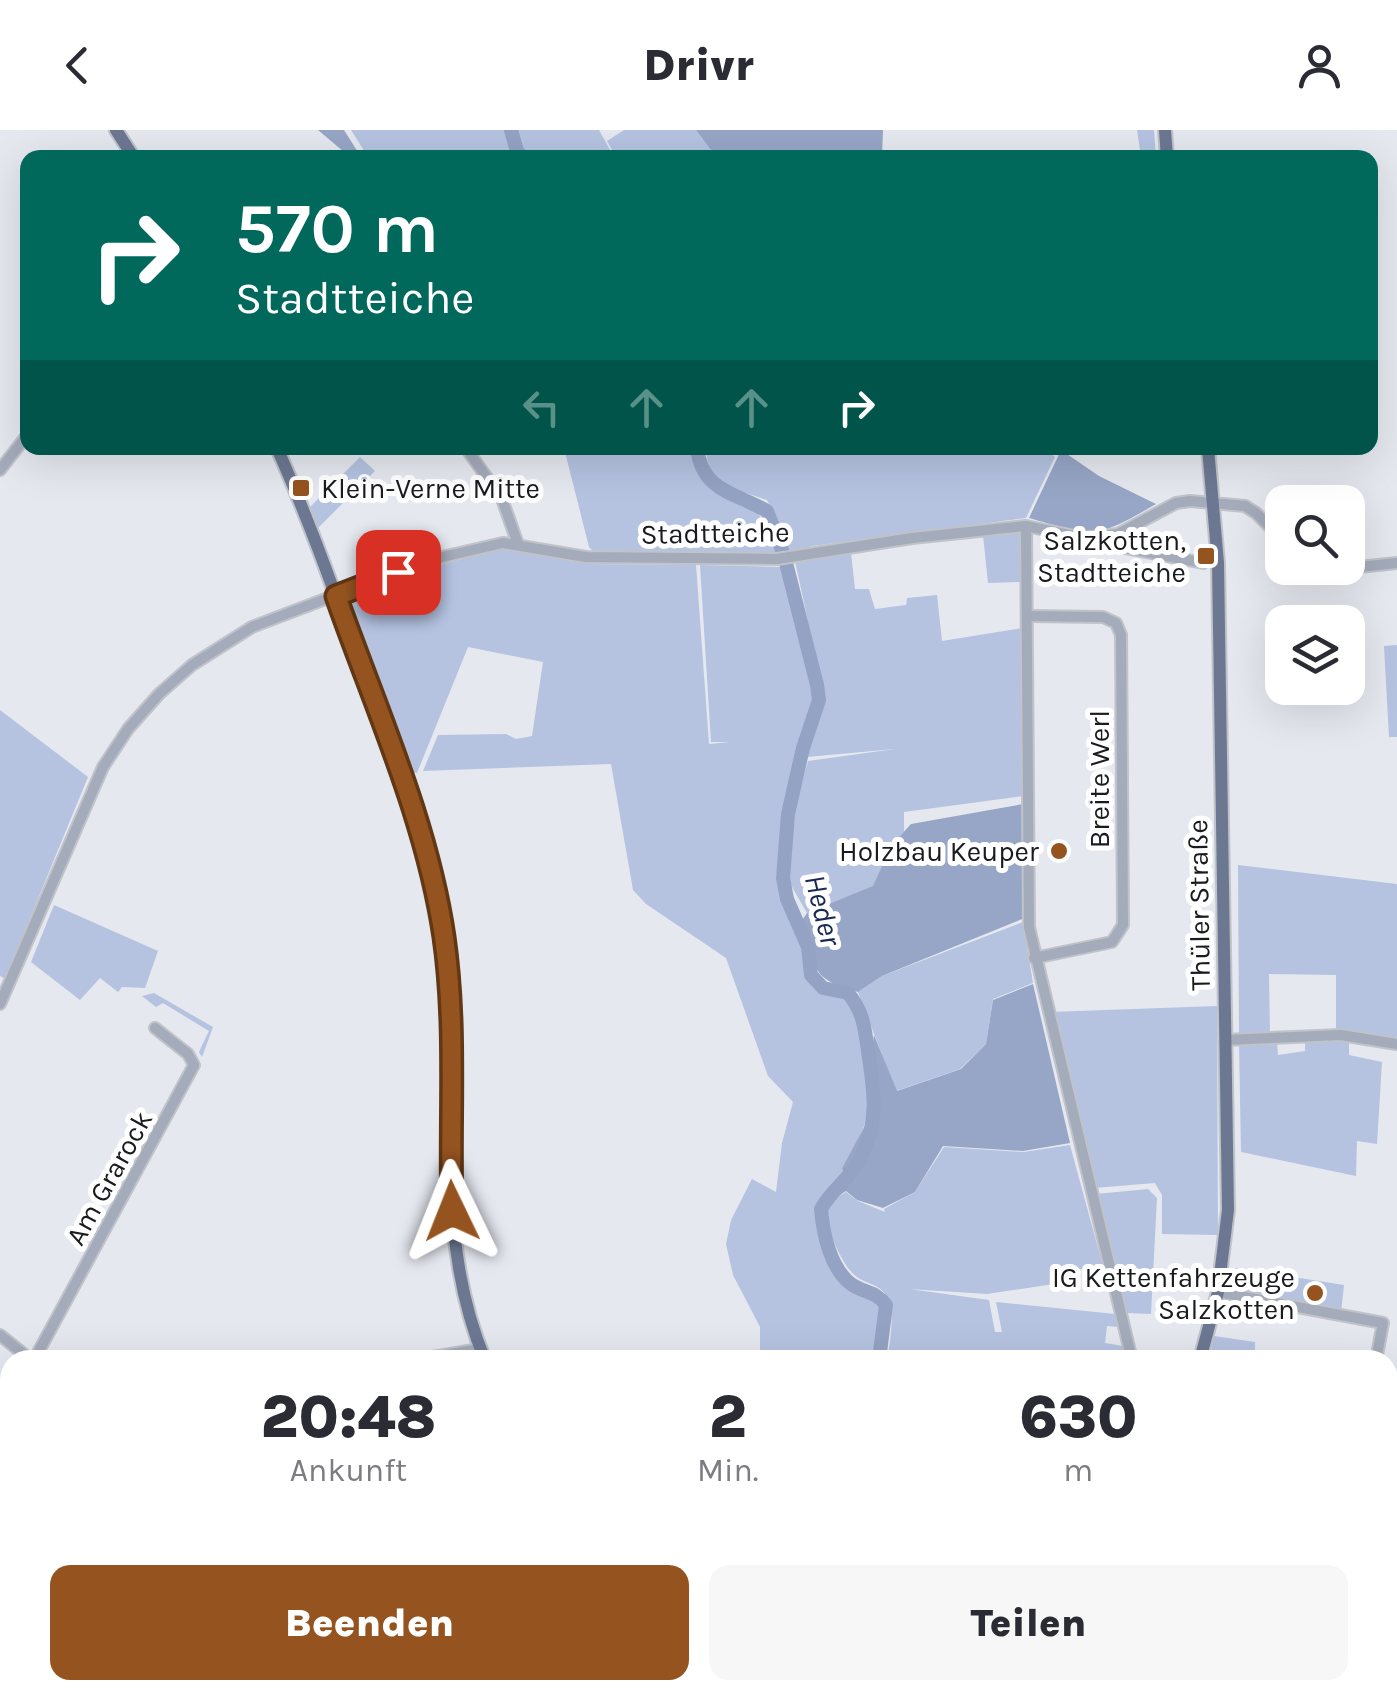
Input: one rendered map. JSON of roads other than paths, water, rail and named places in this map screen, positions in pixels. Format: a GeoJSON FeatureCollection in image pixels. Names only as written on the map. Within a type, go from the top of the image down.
{"type":"FeatureCollection","features":[{"type":"Feature","properties":{"kind":"main road"},"geometry":{"type":"LineString","coordinates":[[280,455],[336,596],[404,787],[434,886],[450,1002],[452,1211],[466,1306],[481,1350]]}},
{"type":"Feature","properties":{"kind":"main road","name":"Thüler Straße"},"geometry":{"type":"LineString","coordinates":[[1203,1350],[1218,1292],[1228,1210],[1218,563],[1209,455]]}},
{"type":"Feature","properties":{"kind":"street"},"geometry":{"type":"LineString","coordinates":[[0,470],[20,444]]}},
{"type":"Feature","properties":{"kind":"street"},"geometry":{"type":"LineString","coordinates":[[471,455],[502,499],[518,544]]}},
{"type":"Feature","properties":{"kind":"street"},"geometry":{"type":"LineString","coordinates":[[1214,501],[1245,506],[1265,521]]}},
{"type":"Feature","properties":{"kind":"street","name":"Stadtteiche"},"geometry":{"type":"LineString","coordinates":[[0,1004],[108,758],[136,720],[176,678],[223,644],[282,615],[426,561],[492,544],[518,544],[586,556],[776,559],[912,538],[1026,526],[1084,538],[1118,534],[1176,503],[1214,501]]}},
{"type":"Feature","properties":{"kind":"street"},"geometry":{"type":"LineString","coordinates":[[1026,526],[1028,919],[1034,958],[1130,1350]]}},
{"type":"Feature","properties":{"kind":"street"},"geometry":{"type":"LineString","coordinates":[[1118,534],[1125,548],[1203,563]]}},
{"type":"Feature","properties":{"kind":"street"},"geometry":{"type":"LineString","coordinates":[[1365,567],[1397,564]]}},
{"type":"Feature","properties":{"kind":"street","name":"Breite Werl"},"geometry":{"type":"LineString","coordinates":[[1028,616],[1103,617],[1116,623],[1121,635],[1123,925],[1112,942],[1034,958]]}},
{"type":"Feature","properties":{"kind":"street","name":"Am Grarock"},"geometry":{"type":"LineString","coordinates":[[38,1350],[194,1066],[188,1054],[155,1028]]}},
{"type":"Feature","properties":{"kind":"street"},"geometry":{"type":"LineString","coordinates":[[1226,1040],[1341,1035],[1397,1044]]}},
{"type":"Feature","properties":{"kind":"street"},"geometry":{"type":"LineString","coordinates":[[1218,1292],[1383,1323],[1378,1350]]}},
{"type":"Feature","properties":{"kind":"waterway","name":"Heder"},"geometry":{"type":"LineString","coordinates":[[511,130],[517,150]]}},
{"type":"Feature","properties":{"kind":"waterway","name":"Heder"},"geometry":{"type":"LineString","coordinates":[[698,455],[712,482],[767,511],[784,555],[817,685],[819,700],[788,814],[783,878],[787,899],[808,947],[811,975],[823,988],[848,993],[864,1027],[873,1093],[871,1131],[856,1166],[821,1209],[826,1239],[838,1269],[851,1284],[886,1305],[880,1350]]}},
{"type":"Feature","properties":{"kind":"place","name":"Klein-Verne Mitte"},"geometry":{"type":"Point","coordinates":[301,488]}},
{"type":"Feature","properties":{"kind":"place","name":"Salzkotten, Stadtteiche"},"geometry":{"type":"Point","coordinates":[1206,556]}},
{"type":"Feature","properties":{"kind":"place","name":"Holzbau Keuper"},"geometry":{"type":"Point","coordinates":[1059,851]}},
{"type":"Feature","properties":{"kind":"place","name":"IG Kettenfahrzeuge Salzkotten"},"geometry":{"type":"Point","coordinates":[1315,1293]}}]}
